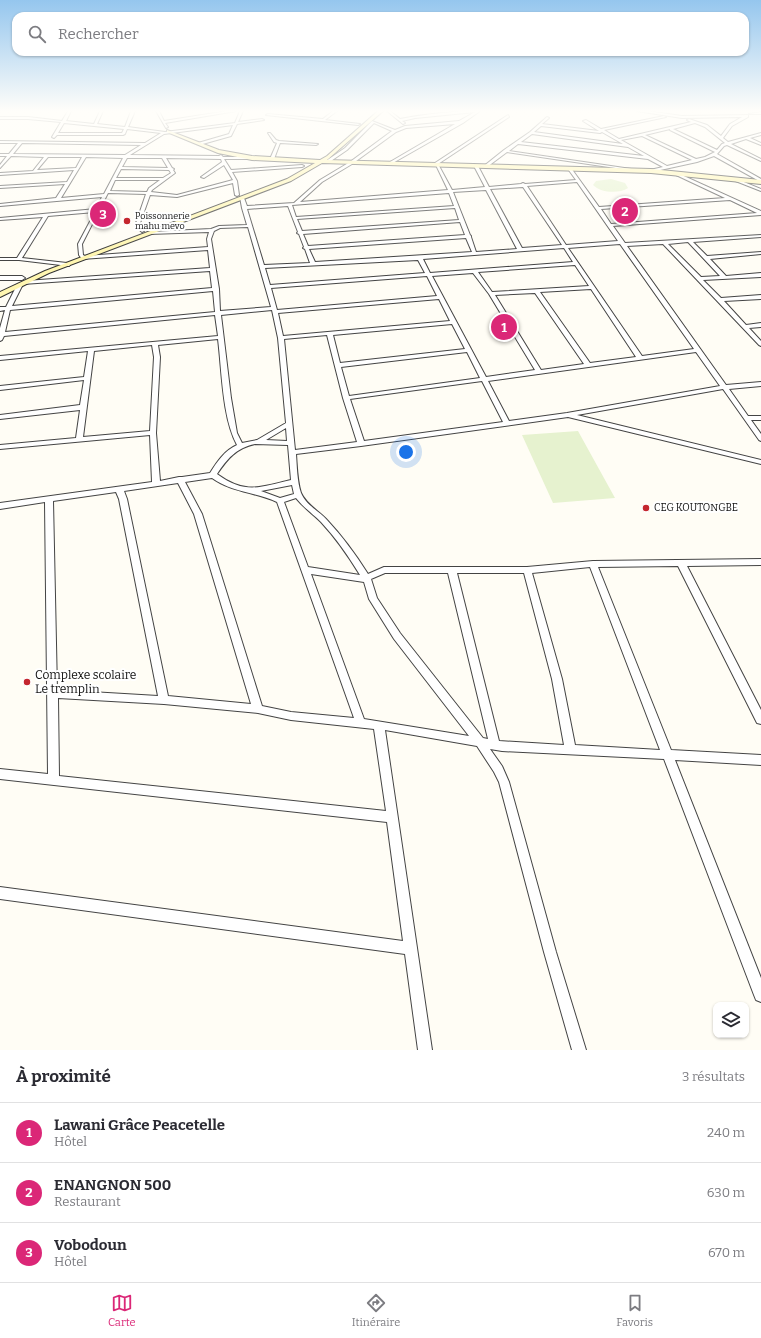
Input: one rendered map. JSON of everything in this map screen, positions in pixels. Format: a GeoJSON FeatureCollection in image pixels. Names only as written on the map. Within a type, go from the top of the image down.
{"type":"FeatureCollection","features":[{"type":"Feature","properties":{"kind":"main road"},"geometry":{"type":"LineString","coordinates":[[292,160],[352,163],[638,170],[761,181]]}},
{"type":"Feature","properties":{"kind":"main road"},"geometry":{"type":"LineString","coordinates":[[0,295],[58,264],[149,233],[239,197],[311,161]]}},
{"type":"Feature","properties":{"kind":"main road"},"geometry":{"type":"LineString","coordinates":[[0,289],[67,265],[82,256],[142,231],[289,180],[324,161]]}},
{"type":"Feature","properties":{"kind":"street"},"geometry":{"type":"LineString","coordinates":[[34,172],[44,160]]}},
{"type":"Feature","properties":{"kind":"street"},"geometry":{"type":"LineString","coordinates":[[58,199],[83,160]]}},
{"type":"Feature","properties":{"kind":"street"},"geometry":{"type":"LineString","coordinates":[[124,160],[80,244],[82,256],[210,248]]}},
{"type":"Feature","properties":{"kind":"street"},"geometry":{"type":"LineString","coordinates":[[142,231],[137,226],[147,193],[173,173],[165,160]]}},
{"type":"Feature","properties":{"kind":"street"},"geometry":{"type":"LineString","coordinates":[[203,177],[224,160],[235,182],[250,226],[281,338],[295,482],[298,495],[307,507],[323,520],[337,536],[367,579],[373,600],[397,636],[480,742],[498,769],[504,782],[550,952],[579,1050]]}},
{"type":"Feature","properties":{"kind":"street"},"geometry":{"type":"LineString","coordinates":[[295,204],[321,181],[356,160]]}},
{"type":"Feature","properties":{"kind":"street"},"geometry":{"type":"LineString","coordinates":[[391,163],[396,160]]}},
{"type":"Feature","properties":{"kind":"street"},"geometry":{"type":"LineString","coordinates":[[442,160],[436,164],[450,190],[474,252]]}},
{"type":"Feature","properties":{"kind":"street"},"geometry":{"type":"LineString","coordinates":[[486,166],[493,160]]}},
{"type":"Feature","properties":{"kind":"street"},"geometry":{"type":"LineString","coordinates":[[567,160],[638,170]]}},
{"type":"Feature","properties":{"kind":"street"},"geometry":{"type":"LineString","coordinates":[[653,160],[667,168]]}},
{"type":"Feature","properties":{"kind":"street"},"geometry":{"type":"LineString","coordinates":[[728,160],[761,181]]}},
{"type":"Feature","properties":{"kind":"street"},"geometry":{"type":"LineString","coordinates":[[652,171],[696,161]]}},
{"type":"Feature","properties":{"kind":"street"},"geometry":{"type":"LineString","coordinates":[[230,171],[302,166]]}},
{"type":"Feature","properties":{"kind":"street"},"geometry":{"type":"LineString","coordinates":[[476,166],[520,249]]}},
{"type":"Feature","properties":{"kind":"street"},"geometry":{"type":"LineString","coordinates":[[120,168],[172,169]]}},
{"type":"Feature","properties":{"kind":"street"},"geometry":{"type":"LineString","coordinates":[[0,174],[77,169]]}},
{"type":"Feature","properties":{"kind":"street"},"geometry":{"type":"LineString","coordinates":[[570,169],[761,439]]}},
{"type":"Feature","properties":{"kind":"street"},"geometry":{"type":"LineString","coordinates":[[675,173],[761,214]]}},
{"type":"Feature","properties":{"kind":"street"},"geometry":{"type":"LineString","coordinates":[[114,179],[165,179]]}},
{"type":"Feature","properties":{"kind":"street"},"geometry":{"type":"LineString","coordinates":[[734,179],[761,190]]}},
{"type":"Feature","properties":{"kind":"street"},"geometry":{"type":"LineString","coordinates":[[244,208],[523,184],[578,181]]}},
{"type":"Feature","properties":{"kind":"street"},"geometry":{"type":"LineString","coordinates":[[0,205],[106,193],[147,193],[177,196],[235,182]]}},
{"type":"Feature","properties":{"kind":"street"},"geometry":{"type":"LineString","coordinates":[[0,187],[68,183]]}},
{"type":"Feature","properties":{"kind":"street"},"geometry":{"type":"LineString","coordinates":[[523,184],[640,358]]}},
{"type":"Feature","properties":{"kind":"street"},"geometry":{"type":"LineString","coordinates":[[598,208],[730,199]]}},
{"type":"Feature","properties":{"kind":"street"},"geometry":{"type":"LineString","coordinates":[[289,204],[305,248],[313,264]]}},
{"type":"Feature","properties":{"kind":"street"},"geometry":{"type":"LineString","coordinates":[[294,218],[456,208]]}},
{"type":"Feature","properties":{"kind":"street"},"geometry":{"type":"LineString","coordinates":[[0,225],[2,219],[98,210]]}},
{"type":"Feature","properties":{"kind":"street"},"geometry":{"type":"LineString","coordinates":[[610,225],[761,214]]}},
{"type":"Feature","properties":{"kind":"street"},"geometry":{"type":"LineString","coordinates":[[19,259],[46,215]]}},
{"type":"Feature","properties":{"kind":"street"},"geometry":{"type":"LineString","coordinates":[[299,232],[462,221]]}},
{"type":"Feature","properties":{"kind":"street"},"geometry":{"type":"LineString","coordinates":[[149,233],[212,230],[250,226]]}},
{"type":"Feature","properties":{"kind":"street"},"geometry":{"type":"LineString","coordinates":[[212,230],[209,239],[228,398],[234,433],[240,445]]}},
{"type":"Feature","properties":{"kind":"street"},"geometry":{"type":"LineString","coordinates":[[305,248],[469,236]]}},
{"type":"Feature","properties":{"kind":"street"},"geometry":{"type":"LineString","coordinates":[[262,267],[420,258],[474,252],[566,246],[666,243],[760,237]]}},
{"type":"Feature","properties":{"kind":"street"},"geometry":{"type":"LineString","coordinates":[[690,241],[724,277]]}},
{"type":"Feature","properties":{"kind":"street"},"geometry":{"type":"LineString","coordinates":[[666,243],[761,344]]}},
{"type":"Feature","properties":{"kind":"street"},"geometry":{"type":"LineString","coordinates":[[706,258],[761,253]]}},
{"type":"Feature","properties":{"kind":"street"},"geometry":{"type":"LineString","coordinates":[[420,258],[486,380],[507,423]]}},
{"type":"Feature","properties":{"kind":"street"},"geometry":{"type":"LineString","coordinates":[[0,259],[19,259],[67,265]]}},
{"type":"Feature","properties":{"kind":"street"},"geometry":{"type":"LineString","coordinates":[[268,287],[576,263]]}},
{"type":"Feature","properties":{"kind":"street"},"geometry":{"type":"LineString","coordinates":[[0,278],[22,282],[213,269]]}},
{"type":"Feature","properties":{"kind":"street"},"geometry":{"type":"LineString","coordinates":[[474,271],[491,294],[539,372]]}},
{"type":"Feature","properties":{"kind":"street"},"geometry":{"type":"LineString","coordinates":[[700,279],[761,275]]}},
{"type":"Feature","properties":{"kind":"street"},"geometry":{"type":"LineString","coordinates":[[22,282],[8,308],[1,337],[219,313],[274,310],[440,296]]}},
{"type":"Feature","properties":{"kind":"street"},"geometry":{"type":"LineString","coordinates":[[491,294],[592,288]]}},
{"type":"Feature","properties":{"kind":"street"},"geometry":{"type":"LineString","coordinates":[[0,309],[216,290]]}},
{"type":"Feature","properties":{"kind":"street"},"geometry":{"type":"LineString","coordinates":[[537,292],[588,365]]}},
{"type":"Feature","properties":{"kind":"street"},"geometry":{"type":"LineString","coordinates":[[720,300],[761,297]]}},
{"type":"Feature","properties":{"kind":"street"},"geometry":{"type":"LineString","coordinates":[[281,338],[454,322]]}},
{"type":"Feature","properties":{"kind":"street"},"geometry":{"type":"LineString","coordinates":[[744,327],[761,325]]}},
{"type":"Feature","properties":{"kind":"street"},"geometry":{"type":"LineString","coordinates":[[330,334],[339,365],[346,398],[361,444]]}},
{"type":"Feature","properties":{"kind":"street"},"geometry":{"type":"LineString","coordinates":[[0,358],[221,337]]}},
{"type":"Feature","properties":{"kind":"street"},"geometry":{"type":"LineString","coordinates":[[155,344],[157,356],[153,433],[156,483]]}},
{"type":"Feature","properties":{"kind":"street"},"geometry":{"type":"LineString","coordinates":[[79,438],[91,350]]}},
{"type":"Feature","properties":{"kind":"street"},"geometry":{"type":"LineString","coordinates":[[339,365],[469,350]]}},
{"type":"Feature","properties":{"kind":"street"},"geometry":{"type":"LineString","coordinates":[[346,398],[698,350]]}},
{"type":"Feature","properties":{"kind":"street"},"geometry":{"type":"LineString","coordinates":[[0,388],[88,378]]}},
{"type":"Feature","properties":{"kind":"street"},"geometry":{"type":"LineString","coordinates":[[293,452],[361,444],[567,414],[725,387],[761,384]]}},
{"type":"Feature","properties":{"kind":"street"},"geometry":{"type":"LineString","coordinates":[[0,417],[84,408]]}},
{"type":"Feature","properties":{"kind":"street"},"geometry":{"type":"LineString","coordinates":[[567,414],[761,462]]}},
{"type":"Feature","properties":{"kind":"street"},"geometry":{"type":"LineString","coordinates":[[747,418],[761,418]]}},
{"type":"Feature","properties":{"kind":"street"},"geometry":{"type":"LineString","coordinates":[[213,475],[220,462],[240,445],[260,440],[289,424]]}},
{"type":"Feature","properties":{"kind":"street"},"geometry":{"type":"LineString","coordinates":[[0,447],[79,438],[153,433]]}},
{"type":"Feature","properties":{"kind":"street"},"geometry":{"type":"LineString","coordinates":[[260,440],[291,443]]}},
{"type":"Feature","properties":{"kind":"street"},"geometry":{"type":"LineString","coordinates":[[0,506],[213,475],[228,485],[273,497],[280,501],[361,724]]}},
{"type":"Feature","properties":{"kind":"street"},"geometry":{"type":"LineString","coordinates":[[179,479],[185,487],[198,514],[258,709]]}},
{"type":"Feature","properties":{"kind":"street"},"geometry":{"type":"LineString","coordinates":[[246,491],[295,482]]}},
{"type":"Feature","properties":{"kind":"street"},"geometry":{"type":"LineString","coordinates":[[119,489],[123,499],[164,700]]}},
{"type":"Feature","properties":{"kind":"street"},"geometry":{"type":"LineString","coordinates":[[280,501],[298,495]]}},
{"type":"Feature","properties":{"kind":"street"},"geometry":{"type":"LineString","coordinates":[[49,500],[54,780]]}},
{"type":"Feature","properties":{"kind":"street"},"geometry":{"type":"LineString","coordinates":[[306,570],[367,579],[384,570],[527,570],[593,564],[761,562]]}},
{"type":"Feature","properties":{"kind":"street"},"geometry":{"type":"LineString","coordinates":[[681,563],[761,720]]}},
{"type":"Feature","properties":{"kind":"street"},"geometry":{"type":"LineString","coordinates":[[593,564],[761,995]]}},
{"type":"Feature","properties":{"kind":"street"},"geometry":{"type":"LineString","coordinates":[[527,570],[557,680],[570,749]]}},
{"type":"Feature","properties":{"kind":"street"},"geometry":{"type":"LineString","coordinates":[[452,571],[495,745]]}},
{"type":"Feature","properties":{"kind":"street"},"geometry":{"type":"LineString","coordinates":[[52,694],[164,700],[258,709],[291,716],[378,725],[495,745],[761,760]]}},
{"type":"Feature","properties":{"kind":"street"},"geometry":{"type":"LineString","coordinates":[[378,725],[425,1050]]}},
{"type":"Feature","properties":{"kind":"street"},"geometry":{"type":"LineString","coordinates":[[0,774],[391,817]]}},
{"type":"Feature","properties":{"kind":"street"},"geometry":{"type":"LineString","coordinates":[[0,893],[410,948]]}},
{"type":"Feature","properties":{"kind":"green space"},"geometry":{"type":"Polygon","coordinates":[[[611,179],[625,183],[628,188],[610,192],[596,188],[593,185],[596,181],[611,179]]]}},
{"type":"Feature","properties":{"kind":"green space"},"geometry":{"type":"Polygon","coordinates":[[[578,431],[615,498],[553,503],[522,435],[578,431]]]}},
{"type":"Feature","properties":{"kind":"place","name":"ENANGNON 500"},"geometry":{"type":"Point","coordinates":[625,211]}},
{"type":"Feature","properties":{"kind":"place","name":"Vobodoun"},"geometry":{"type":"Point","coordinates":[103,214]}},
{"type":"Feature","properties":{"kind":"place","name":"Poissonnerie mahu mevo"},"geometry":{"type":"Point","coordinates":[127,221]}},
{"type":"Feature","properties":{"kind":"place","name":"Lawani Grâce Peacetelle"},"geometry":{"type":"Point","coordinates":[504,327]}},
{"type":"Feature","properties":{"kind":"place","name":"CEG KOUTONGBE"},"geometry":{"type":"Point","coordinates":[646,508]}},
{"type":"Feature","properties":{"kind":"place","name":"Complexe scolaire Le tremplin"},"geometry":{"type":"Point","coordinates":[27,682]}}]}
